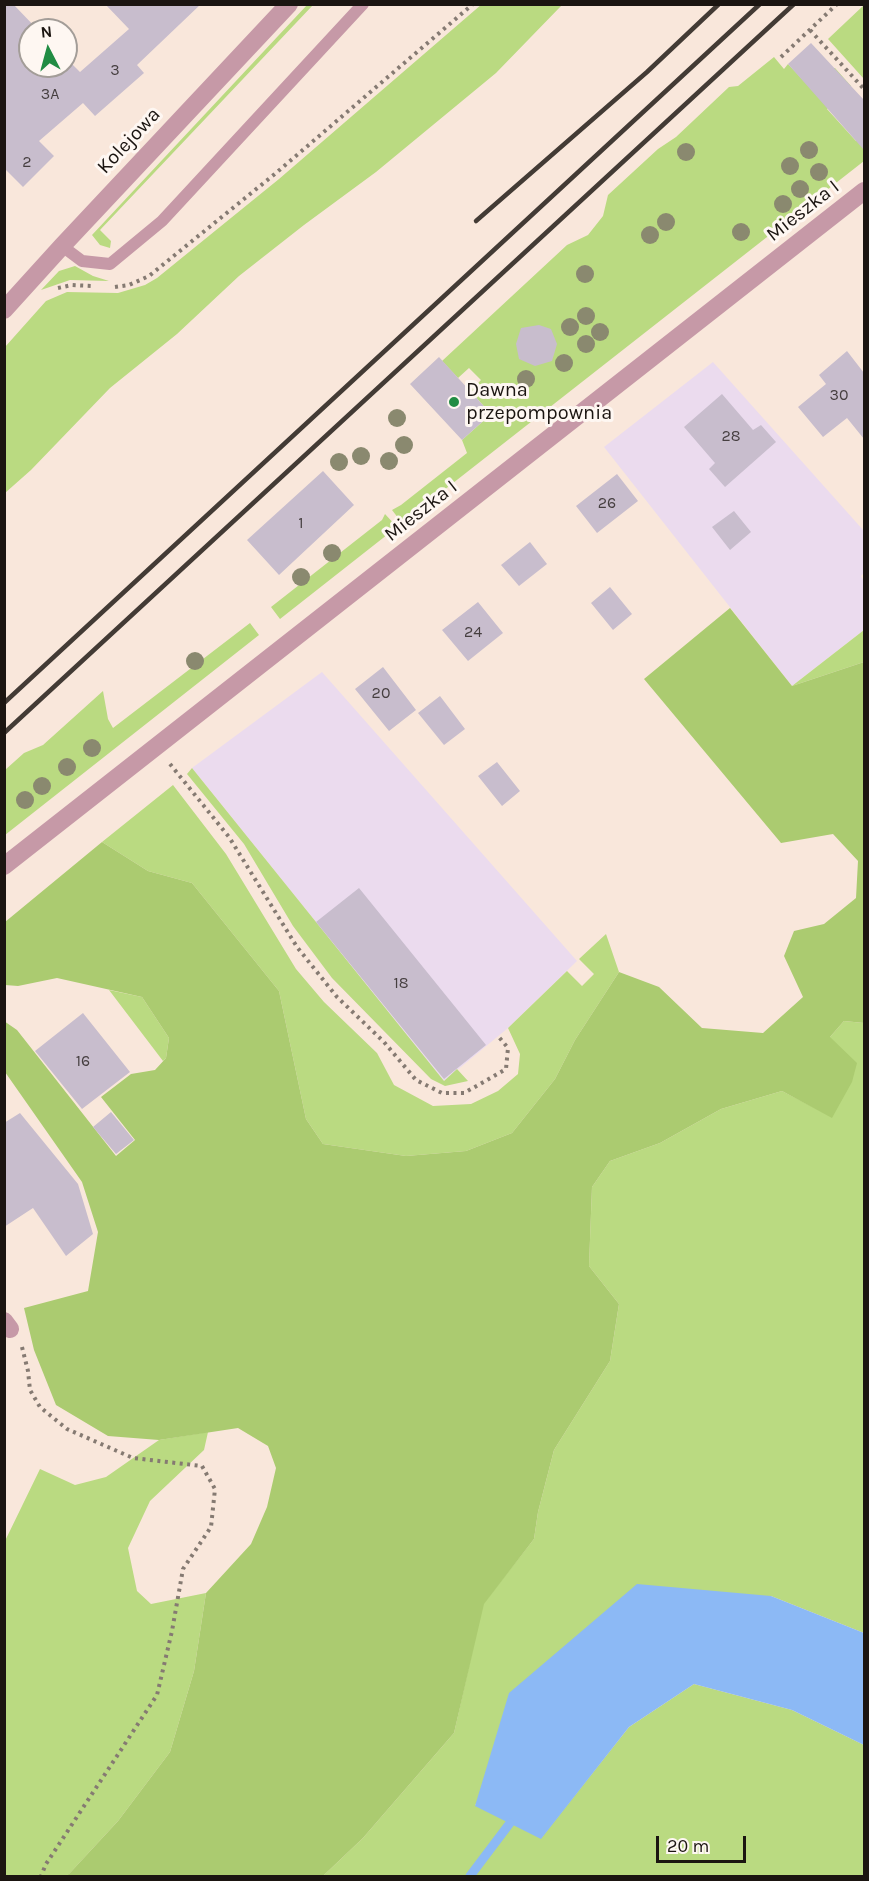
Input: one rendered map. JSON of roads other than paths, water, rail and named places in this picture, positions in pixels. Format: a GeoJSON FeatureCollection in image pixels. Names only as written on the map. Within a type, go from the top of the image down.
{"type":"FeatureCollection","features":[{"type":"Feature","properties":{"kind":"street","name":"Kolejowa"},"geometry":{"type":"LineString","coordinates":[[4,310],[289,4]]}},
{"type":"Feature","properties":{"kind":"street","name":"Mieszka I"},"geometry":{"type":"LineString","coordinates":[[4,866],[864,192]]}},
{"type":"Feature","properties":{"kind":"lane"},"geometry":{"type":"LineString","coordinates":[[62,246],[82,261],[110,264],[162,221],[363,4]]}},
{"type":"Feature","properties":{"kind":"water"},"geometry":{"type":"Polygon","coordinates":[[[637,1584],[771,1596],[864,1633],[864,1745],[792,1710],[694,1684],[629,1727],[541,1839],[475,1806],[509,1693],[637,1584]]]}},
{"type":"Feature","properties":{"kind":"waterway"},"geometry":{"type":"LineString","coordinates":[[470,1876],[510,1823]]}},
{"type":"Feature","properties":{"kind":"railway"},"geometry":{"type":"LineString","coordinates":[[476,221],[647,72],[719,4]]}},
{"type":"Feature","properties":{"kind":"railway"},"geometry":{"type":"LineString","coordinates":[[4,703],[760,4]]}},
{"type":"Feature","properties":{"kind":"railway"},"geometry":{"type":"LineString","coordinates":[[4,733],[794,4]]}},
{"type":"Feature","properties":{"kind":"place","name":"Dawna przepompownia"},"geometry":{"type":"Point","coordinates":[454,402]}}]}
